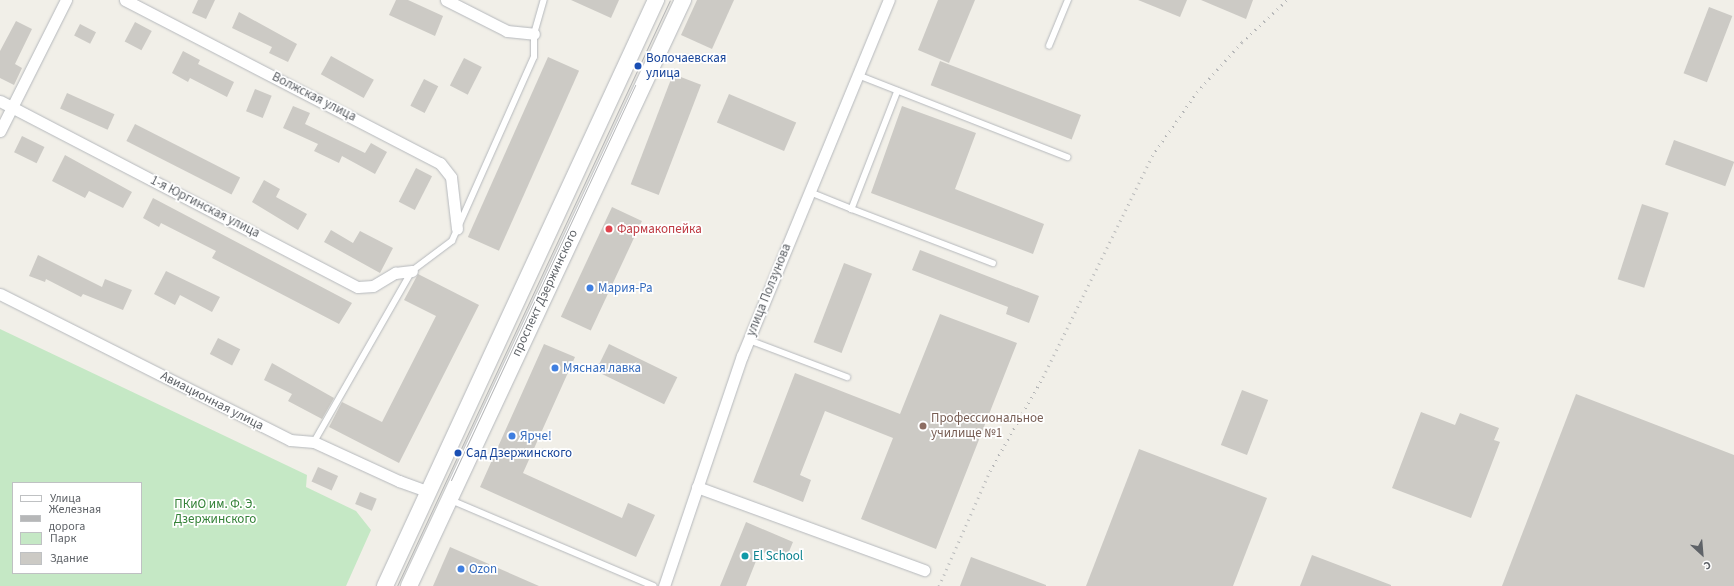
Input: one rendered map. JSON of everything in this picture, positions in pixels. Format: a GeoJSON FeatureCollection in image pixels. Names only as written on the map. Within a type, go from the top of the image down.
{"type":"FeatureCollection","features":[{"type":"Feature","properties":{"kind":"main road","name":"проспект Дзержинского"},"geometry":{"type":"LineString","coordinates":[[385,586],[656,0]]}},
{"type":"Feature","properties":{"kind":"main road","name":"проспект Дзержинского"},"geometry":{"type":"LineString","coordinates":[[408,586],[683,0]]}},
{"type":"Feature","properties":{"kind":"main road"},"geometry":{"type":"LineString","coordinates":[[428,492],[449,499]]}},
{"type":"Feature","properties":{"kind":"street"},"geometry":{"type":"LineString","coordinates":[[0,131],[66,0]]}},
{"type":"Feature","properties":{"kind":"street","name":"Волжская улица"},"geometry":{"type":"LineString","coordinates":[[125,0],[440,163],[451,177],[457,229]]}},
{"type":"Feature","properties":{"kind":"street"},"geometry":{"type":"LineString","coordinates":[[446,0],[507,30],[534,34]]}},
{"type":"Feature","properties":{"kind":"street","name":"улица Ползунова"},"geometry":{"type":"LineString","coordinates":[[664,586],[749,340],[889,0]]}},
{"type":"Feature","properties":{"kind":"street","name":"1-я Юргинская улица"},"geometry":{"type":"LineString","coordinates":[[0,101],[358,286],[373,286],[395,273],[412,271]]}},
{"type":"Feature","properties":{"kind":"street","name":"Авиационная улица"},"geometry":{"type":"LineString","coordinates":[[0,294],[290,440],[314,442],[399,481],[428,492]]}},
{"type":"Feature","properties":{"kind":"street"},"geometry":{"type":"LineString","coordinates":[[697,487],[924,570]]}},
{"type":"Feature","properties":{"kind":"lane"},"geometry":{"type":"LineString","coordinates":[[314,442],[412,271],[452,242],[534,57],[534,34],[544,0]]}},
{"type":"Feature","properties":{"kind":"lane"},"geometry":{"type":"LineString","coordinates":[[1049,46],[1068,0]]}},
{"type":"Feature","properties":{"kind":"lane"},"geometry":{"type":"LineString","coordinates":[[858,75],[1067,157]]}},
{"type":"Feature","properties":{"kind":"lane"},"geometry":{"type":"LineString","coordinates":[[852,209],[898,91]]}},
{"type":"Feature","properties":{"kind":"lane"},"geometry":{"type":"LineString","coordinates":[[810,192],[993,263]]}},
{"type":"Feature","properties":{"kind":"lane"},"geometry":{"type":"LineString","coordinates":[[749,340],[847,377]]}},
{"type":"Feature","properties":{"kind":"lane"},"geometry":{"type":"LineString","coordinates":[[449,499],[654,586]]}},
{"type":"Feature","properties":{"kind":"green space","name":"ПКиО им. Ф. Э. Дзержинского"},"geometry":{"type":"Polygon","coordinates":[[[0,329],[307,475],[306,487],[356,511],[371,530],[346,586],[0,586],[0,329]]]}},
{"type":"Feature","properties":{"kind":"building"},"geometry":{"type":"Polygon","coordinates":[[[198,0],[215,0],[206,19],[192,13],[198,0]]]}},
{"type":"Feature","properties":{"kind":"building"},"geometry":{"type":"Polygon","coordinates":[[[396,0],[408,0],[443,16],[435,36],[389,15],[396,0]]]}},
{"type":"Feature","properties":{"kind":"building"},"geometry":{"type":"Polygon","coordinates":[[[571,0],[619,0],[611,18],[571,0]]]}},
{"type":"Feature","properties":{"kind":"building"},"geometry":{"type":"Polygon","coordinates":[[[697,0],[734,0],[712,49],[681,35],[697,0]]]}},
{"type":"Feature","properties":{"kind":"building"},"geometry":{"type":"Polygon","coordinates":[[[938,0],[975,0],[949,63],[918,50],[938,0]]]}},
{"type":"Feature","properties":{"kind":"building"},"geometry":{"type":"Polygon","coordinates":[[[1138,0],[1187,0],[1180,17],[1138,0]]]}},
{"type":"Feature","properties":{"kind":"building"},"geometry":{"type":"Polygon","coordinates":[[[1201,0],[1253,0],[1246,19],[1201,0]]]}},
{"type":"Feature","properties":{"kind":"building"},"geometry":{"type":"Polygon","coordinates":[[[1709,7],[1732,16],[1707,82],[1684,73],[1709,7]]]}},
{"type":"Feature","properties":{"kind":"building"},"geometry":{"type":"Polygon","coordinates":[[[239,12],[297,44],[288,62],[269,53],[272,47],[232,28],[239,12]]]}},
{"type":"Feature","properties":{"kind":"building"},"geometry":{"type":"Polygon","coordinates":[[[16,21],[32,29],[15,64],[22,68],[14,85],[0,78],[0,51],[16,21]]]}},
{"type":"Feature","properties":{"kind":"building"},"geometry":{"type":"Polygon","coordinates":[[[135,22],[152,31],[141,50],[125,41],[135,22]]]}},
{"type":"Feature","properties":{"kind":"building"},"geometry":{"type":"Polygon","coordinates":[[[80,24],[96,32],[90,44],[74,36],[80,24]]]}},
{"type":"Feature","properties":{"kind":"building"},"geometry":{"type":"Polygon","coordinates":[[[183,51],[200,60],[198,64],[234,82],[227,97],[190,78],[188,82],[172,73],[183,51]]]}},
{"type":"Feature","properties":{"kind":"building"},"geometry":{"type":"Polygon","coordinates":[[[331,56],[374,80],[364,98],[321,74],[331,56]]]}},
{"type":"Feature","properties":{"kind":"building"},"geometry":{"type":"Polygon","coordinates":[[[548,57],[579,71],[499,251],[468,237],[548,57]]]}},
{"type":"Feature","properties":{"kind":"building"},"geometry":{"type":"Polygon","coordinates":[[[464,58],[482,67],[468,95],[450,86],[464,58]]]}},
{"type":"Feature","properties":{"kind":"building"},"geometry":{"type":"Polygon","coordinates":[[[940,61],[1081,115],[1072,139],[931,85],[940,61]]]}},
{"type":"Feature","properties":{"kind":"building"},"geometry":{"type":"Polygon","coordinates":[[[673,74],[701,85],[659,195],[631,184],[673,74]]]}},
{"type":"Feature","properties":{"kind":"building"},"geometry":{"type":"Polygon","coordinates":[[[424,79],[438,86],[425,113],[410,106],[424,79]]]}},
{"type":"Feature","properties":{"kind":"building"},"geometry":{"type":"Polygon","coordinates":[[[255,89],[272,96],[263,118],[246,111],[255,89]]]}},
{"type":"Feature","properties":{"kind":"building"},"geometry":{"type":"Polygon","coordinates":[[[67,93],[115,114],[108,130],[60,109],[67,93]]]}},
{"type":"Feature","properties":{"kind":"building"},"geometry":{"type":"Polygon","coordinates":[[[729,94],[796,123],[784,151],[717,123],[729,94]]]}},
{"type":"Feature","properties":{"kind":"building"},"geometry":{"type":"Polygon","coordinates":[[[293,106],[310,113],[305,124],[365,153],[371,143],[387,152],[375,174],[342,156],[339,163],[314,151],[318,144],[283,128],[293,106]]]}},
{"type":"Feature","properties":{"kind":"building"},"geometry":{"type":"Polygon","coordinates":[[[902,106],[976,133],[955,189],[1044,224],[1033,254],[871,193],[902,106]]]}},
{"type":"Feature","properties":{"kind":"building"},"geometry":{"type":"Polygon","coordinates":[[[135,124],[240,178],[232,195],[126,141],[135,124]]]}},
{"type":"Feature","properties":{"kind":"building"},"geometry":{"type":"Polygon","coordinates":[[[22,136],[44,147],[37,163],[14,152],[22,136]]]}},
{"type":"Feature","properties":{"kind":"building"},"geometry":{"type":"Polygon","coordinates":[[[1674,140],[1734,162],[1725,186],[1665,164],[1674,140]]]}},
{"type":"Feature","properties":{"kind":"building"},"geometry":{"type":"Polygon","coordinates":[[[65,155],[132,192],[123,208],[89,191],[85,198],[52,181],[65,155]]]}},
{"type":"Feature","properties":{"kind":"building"},"geometry":{"type":"Polygon","coordinates":[[[416,168],[432,176],[415,210],[399,202],[416,168]]]}},
{"type":"Feature","properties":{"kind":"building"},"geometry":{"type":"Polygon","coordinates":[[[264,180],[280,189],[276,197],[307,214],[298,230],[252,202],[264,180]]]}},
{"type":"Feature","properties":{"kind":"building"},"geometry":{"type":"Polygon","coordinates":[[[153,198],[352,303],[339,324],[212,258],[216,251],[161,223],[159,227],[143,218],[153,198]]]}},
{"type":"Feature","properties":{"kind":"building"},"geometry":{"type":"Polygon","coordinates":[[[1642,204],[1669,213],[1644,288],[1618,279],[1642,204]]]}},
{"type":"Feature","properties":{"kind":"building"},"geometry":{"type":"Polygon","coordinates":[[[612,207],[642,221],[591,331],[561,317],[612,207]]]}},
{"type":"Feature","properties":{"kind":"building"},"geometry":{"type":"Polygon","coordinates":[[[331,230],[353,243],[360,231],[393,248],[380,273],[324,242],[331,230]]]}},
{"type":"Feature","properties":{"kind":"building"},"geometry":{"type":"Polygon","coordinates":[[[920,250],[1039,296],[1029,323],[1006,314],[1008,307],[912,270],[920,250]]]}},
{"type":"Feature","properties":{"kind":"building"},"geometry":{"type":"Polygon","coordinates":[[[38,255],[102,287],[105,279],[132,290],[123,310],[83,294],[81,297],[46,279],[45,282],[29,276],[38,255]]]}},
{"type":"Feature","properties":{"kind":"building"},"geometry":{"type":"Polygon","coordinates":[[[844,263],[872,274],[842,353],[814,342],[844,263]]]}},
{"type":"Feature","properties":{"kind":"building"},"geometry":{"type":"Polygon","coordinates":[[[166,271],[220,297],[212,312],[180,295],[175,305],[154,294],[166,271]]]}},
{"type":"Feature","properties":{"kind":"building"},"geometry":{"type":"Polygon","coordinates":[[[418,274],[479,305],[399,463],[329,427],[342,402],[382,422],[436,316],[404,300],[418,274]]]}},
{"type":"Feature","properties":{"kind":"building","name":"Профессиональное училище №1"},"geometry":{"type":"Polygon","coordinates":[[[940,314],[1017,343],[936,549],[861,519],[893,438],[825,411],[800,475],[811,480],[803,502],[753,482],[795,373],[900,414],[940,314]]]}},
{"type":"Feature","properties":{"kind":"building"},"geometry":{"type":"Polygon","coordinates":[[[218,338],[240,349],[232,365],[210,354],[218,338]]]}},
{"type":"Feature","properties":{"kind":"building"},"geometry":{"type":"Polygon","coordinates":[[[544,344],[575,357],[523,473],[622,518],[628,503],[655,515],[636,557],[480,487],[544,344]]]}},
{"type":"Feature","properties":{"kind":"building"},"geometry":{"type":"Polygon","coordinates":[[[609,344],[677,377],[664,404],[596,371],[609,344]]]}},
{"type":"Feature","properties":{"kind":"building"},"geometry":{"type":"Polygon","coordinates":[[[272,363],[334,398],[322,419],[288,401],[292,394],[264,380],[272,363]]]}},
{"type":"Feature","properties":{"kind":"building"},"geometry":{"type":"Polygon","coordinates":[[[1242,390],[1268,400],[1247,455],[1221,445],[1242,390]]]}},
{"type":"Feature","properties":{"kind":"building"},"geometry":{"type":"Polygon","coordinates":[[[1576,394],[1734,455],[1734,586],[1502,586],[1576,394]]]}},
{"type":"Feature","properties":{"kind":"building"},"geometry":{"type":"Polygon","coordinates":[[[1421,412],[1455,425],[1460,413],[1499,428],[1494,440],[1500,442],[1471,518],[1392,488],[1421,412]]]}},
{"type":"Feature","properties":{"kind":"building"},"geometry":{"type":"Polygon","coordinates":[[[1139,449],[1267,498],[1233,586],[1086,586],[1139,449]]]}},
{"type":"Feature","properties":{"kind":"building"},"geometry":{"type":"Polygon","coordinates":[[[318,467],[338,476],[332,491],[311,482],[318,467]]]}},
{"type":"Feature","properties":{"kind":"building"},"geometry":{"type":"Polygon","coordinates":[[[360,492],[377,499],[372,511],[355,504],[360,492]]]}},
{"type":"Feature","properties":{"kind":"building","name":"El School"},"geometry":{"type":"Polygon","coordinates":[[[746,522],[793,542],[785,561],[760,551],[746,586],[720,586],[746,522]]]}},
{"type":"Feature","properties":{"kind":"building"},"geometry":{"type":"Polygon","coordinates":[[[450,547],[539,586],[433,586],[450,547]]]}},
{"type":"Feature","properties":{"kind":"building"},"geometry":{"type":"Polygon","coordinates":[[[1312,555],[1391,585],[1391,586],[1300,586],[1312,555]]]}},
{"type":"Feature","properties":{"kind":"building"},"geometry":{"type":"Polygon","coordinates":[[[971,557],[1046,585],[1046,586],[960,586],[971,557]]]}},
{"type":"Feature","properties":{"kind":"tram line"},"geometry":{"type":"LineString","coordinates":[[397,586],[670,0]]}},
{"type":"Feature","properties":{"kind":"tram line"},"geometry":{"type":"LineString","coordinates":[[451,480],[635,85]]}},
{"type":"Feature","properties":{"kind":"railway"},"geometry":{"type":"LineString","coordinates":[[939,586],[990,471],[1043,377],[1152,156],[1197,92],[1242,42],[1287,0]]}},
{"type":"Feature","properties":{"kind":"place","name":"Волочаевская улица"},"geometry":{"type":"Point","coordinates":[638,66]}},
{"type":"Feature","properties":{"kind":"place","name":"Фармакопейка"},"geometry":{"type":"Point","coordinates":[609,229]}},
{"type":"Feature","properties":{"kind":"place","name":"Мария-Ра"},"geometry":{"type":"Point","coordinates":[590,288]}},
{"type":"Feature","properties":{"kind":"place","name":"Мясная лавка"},"geometry":{"type":"Point","coordinates":[555,368]}},
{"type":"Feature","properties":{"kind":"place","name":"Профессиональное училище №1"},"geometry":{"type":"Point","coordinates":[923,426]}},
{"type":"Feature","properties":{"kind":"place","name":"Ярче!"},"geometry":{"type":"Point","coordinates":[512,436]}},
{"type":"Feature","properties":{"kind":"place","name":"Сад Дзержинского"},"geometry":{"type":"Point","coordinates":[458,453]}},
{"type":"Feature","properties":{"kind":"place","name":"El School"},"geometry":{"type":"Point","coordinates":[745,556]}},
{"type":"Feature","properties":{"kind":"place","name":"Ozon"},"geometry":{"type":"Point","coordinates":[461,569]}}]}
